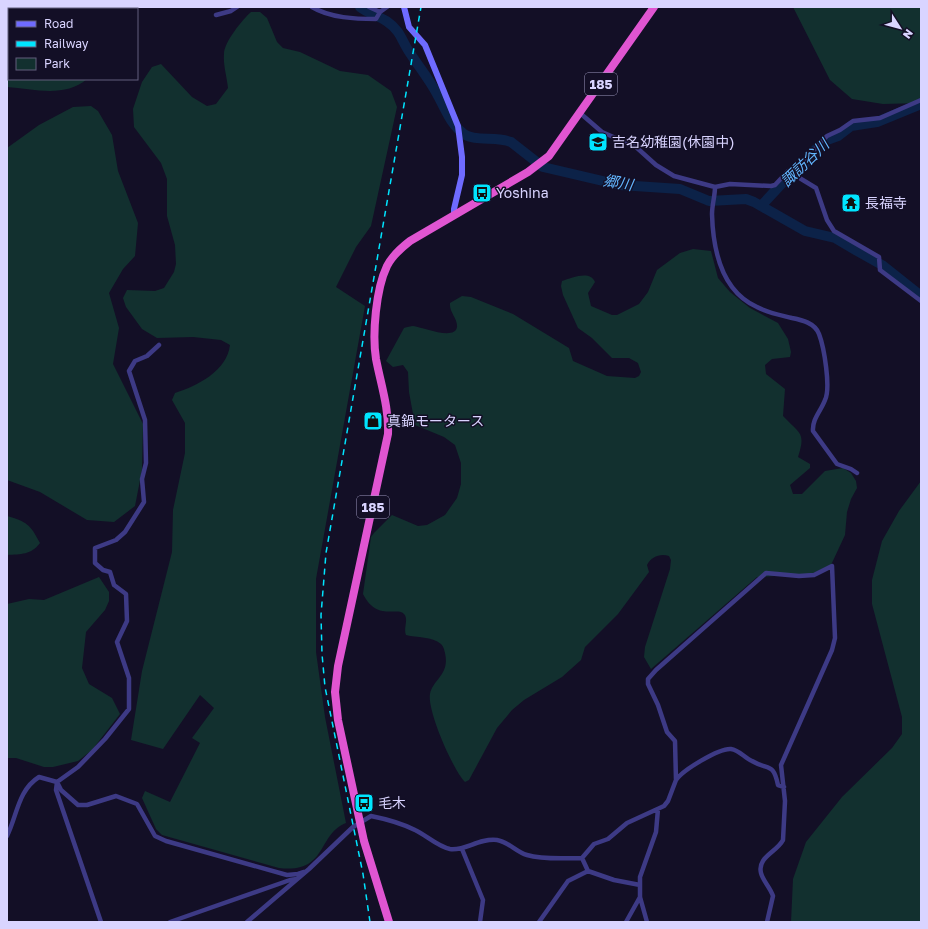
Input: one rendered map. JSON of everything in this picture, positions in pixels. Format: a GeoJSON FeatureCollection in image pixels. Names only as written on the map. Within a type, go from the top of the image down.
{"type":"FeatureCollection","features":[{"type":"Feature","properties":{"kind":"highway","name":"185"},"geometry":{"type":"LineString","coordinates":[[389,922],[360,823],[338,720],[336,680],[388,434],[388,406],[375,348],[378,300],[385,272],[398,250],[410,241],[536,167],[545,160],[556,148],[654,7]]}},
{"type":"Feature","properties":{"kind":"main road"},"geometry":{"type":"LineString","coordinates":[[404,7],[409,27],[425,45],[458,130],[462,174],[454,215]]}},
{"type":"Feature","properties":{"kind":"street"},"geometry":{"type":"LineString","coordinates":[[216,15],[231,11],[237,7]]}},
{"type":"Feature","properties":{"kind":"street"},"geometry":{"type":"LineString","coordinates":[[312,7],[324,12],[361,20],[376,19],[387,7]]}},
{"type":"Feature","properties":{"kind":"street"},"geometry":{"type":"LineString","coordinates":[[369,7],[379,14]]}},
{"type":"Feature","properties":{"kind":"street"},"geometry":{"type":"LineString","coordinates":[[580,113],[602,132],[636,147],[656,165],[674,176],[715,187],[730,184],[770,186],[775,185],[791,173],[827,136],[840,130],[853,121],[880,118],[921,100]]}},
{"type":"Feature","properties":{"kind":"street"},"geometry":{"type":"LineString","coordinates":[[791,173],[816,188],[827,220],[834,231],[879,257],[878,266],[880,270],[921,301]]}},
{"type":"Feature","properties":{"kind":"street"},"geometry":{"type":"LineString","coordinates":[[715,187],[715,198],[713,205],[716,252],[725,279],[730,286],[755,307],[768,312],[805,321],[818,332],[823,344],[827,389],[826,399],[812,424],[813,431],[837,464],[857,473]]}},
{"type":"Feature","properties":{"kind":"street"},"geometry":{"type":"LineString","coordinates":[[101,922],[56,790],[57,782],[78,767],[106,739],[129,709],[129,678],[117,642],[127,621],[126,594],[114,585],[110,572],[103,570],[95,563],[94,554],[96,548],[116,540],[125,532],[144,502],[142,479],[146,463],[145,420],[129,371],[135,361],[147,356],[159,345]]}},
{"type":"Feature","properties":{"kind":"street"},"geometry":{"type":"LineString","coordinates":[[582,858],[594,844],[608,839],[627,823],[664,806],[671,796],[676,780],[675,741],[667,732],[658,705],[648,684],[648,679],[656,670],[766,573],[799,576],[814,575],[832,566],[835,638],[832,650],[781,765],[785,802],[783,840],[780,845],[764,859],[761,865],[763,878],[773,896],[767,922]]}},
{"type":"Feature","properties":{"kind":"street"},"geometry":{"type":"LineString","coordinates":[[676,780],[689,768],[722,750],[730,749],[736,750],[752,762],[772,767],[776,772],[778,785],[784,787]]}},
{"type":"Feature","properties":{"kind":"street"},"geometry":{"type":"LineString","coordinates":[[7,836],[18,804],[31,782],[39,777],[57,782],[61,790],[78,805],[87,805],[116,796],[137,804],[156,836],[166,841],[287,875],[298,874],[309,869]]}},
{"type":"Feature","properties":{"kind":"street"},"geometry":{"type":"LineString","coordinates":[[647,922],[640,897],[640,877],[656,832],[658,809]]}},
{"type":"Feature","properties":{"kind":"street"},"geometry":{"type":"LineString","coordinates":[[247,922],[360,823],[371,816],[386,819],[415,830],[449,849],[462,849],[478,841],[498,840],[507,843],[525,854],[533,856],[582,858]]}},
{"type":"Feature","properties":{"kind":"street"},"geometry":{"type":"LineString","coordinates":[[462,849],[483,900],[480,922]]}},
{"type":"Feature","properties":{"kind":"street"},"geometry":{"type":"LineString","coordinates":[[582,858],[588,871]]}},
{"type":"Feature","properties":{"kind":"street"},"geometry":{"type":"LineString","coordinates":[[539,922],[568,881],[588,871],[614,880],[640,885]]}},
{"type":"Feature","properties":{"kind":"street"},"geometry":{"type":"LineString","coordinates":[[170,922],[290,880],[297,879]]}},
{"type":"Feature","properties":{"kind":"street"},"geometry":{"type":"LineString","coordinates":[[626,922],[640,897]]}},
{"type":"Feature","properties":{"kind":"green space"},"geometry":{"type":"Polygon","coordinates":[[[7,7],[67,7],[8,8],[8,80],[86,80],[69,89],[49,91],[7,87],[7,7]]]}},
{"type":"Feature","properties":{"kind":"green space"},"geometry":{"type":"Polygon","coordinates":[[[793,7],[921,7],[921,103],[883,104],[852,99],[830,80],[793,7]]]}},
{"type":"Feature","properties":{"kind":"green space"},"geometry":{"type":"Polygon","coordinates":[[[251,12],[260,12],[267,18],[277,42],[283,48],[300,52],[340,71],[368,75],[391,91],[397,107],[371,226],[356,247],[336,287],[365,306],[316,579],[316,652],[325,717],[346,823],[337,828],[314,859],[306,865],[295,868],[279,868],[162,835],[156,829],[142,798],[145,791],[170,802],[200,743],[192,738],[214,708],[200,695],[163,749],[131,740],[142,671],[172,552],[173,510],[185,453],[185,423],[172,400],[175,393],[201,382],[217,370],[228,354],[230,345],[221,340],[193,337],[157,338],[142,329],[126,307],[123,298],[127,290],[155,291],[164,288],[174,272],[176,264],[175,245],[167,216],[167,179],[161,163],[134,127],[133,109],[142,82],[152,67],[161,64],[192,97],[207,106],[216,104],[228,88],[224,62],[224,54],[227,43],[234,31],[251,12]]]}},
{"type":"Feature","properties":{"kind":"green space"},"geometry":{"type":"Polygon","coordinates":[[[91,106],[98,111],[112,135],[118,171],[138,223],[135,256],[123,269],[109,293],[119,328],[113,364],[143,424],[142,470],[135,506],[114,522],[87,520],[40,492],[7,480],[7,148],[39,125],[73,107],[91,106]]]}},
{"type":"Feature","properties":{"kind":"green space"},"geometry":{"type":"Polygon","coordinates":[[[693,249],[711,251],[718,278],[730,292],[750,308],[778,323],[788,339],[791,352],[790,357],[772,359],[765,365],[766,374],[785,389],[783,416],[800,434],[801,443],[798,457],[810,464],[810,468],[790,485],[793,494],[802,494],[825,471],[843,468],[851,473],[856,481],[857,488],[851,499],[847,512],[845,535],[831,565],[811,574],[757,577],[651,669],[644,657],[645,647],[670,569],[671,560],[669,556],[666,555],[659,555],[653,558],[647,565],[649,572],[618,614],[585,647],[581,660],[562,677],[524,700],[512,710],[497,728],[469,780],[465,782],[454,766],[442,740],[430,702],[430,694],[434,684],[445,667],[446,660],[443,646],[437,641],[406,635],[406,619],[404,614],[397,611],[381,611],[374,608],[363,594],[371,537],[374,533],[392,515],[418,526],[427,525],[445,515],[457,498],[461,484],[461,463],[455,445],[444,437],[415,425],[409,392],[408,372],[403,365],[393,367],[386,361],[404,328],[413,326],[445,333],[455,331],[457,324],[450,303],[462,296],[471,297],[513,314],[569,348],[573,361],[607,376],[635,378],[639,376],[641,372],[638,363],[629,358],[612,358],[592,338],[578,328],[563,295],[561,286],[562,281],[580,276],[589,276],[593,278],[595,282],[588,293],[591,306],[612,315],[617,315],[639,304],[648,292],[657,270],[680,253],[693,249]]]}},
{"type":"Feature","properties":{"kind":"green space"},"geometry":{"type":"Polygon","coordinates":[[[921,481],[921,922],[791,922],[793,879],[806,842],[842,797],[892,748],[902,734],[902,717],[872,604],[872,580],[882,541],[899,511],[921,481]]]}},
{"type":"Feature","properties":{"kind":"green space"},"geometry":{"type":"Polygon","coordinates":[[[7,516],[24,522],[30,528],[40,543],[37,547],[29,552],[7,555],[7,516]]]}},
{"type":"Feature","properties":{"kind":"green space"},"geometry":{"type":"Polygon","coordinates":[[[99,577],[109,592],[109,601],[105,610],[86,632],[82,668],[89,684],[112,698],[120,714],[92,750],[78,761],[53,767],[44,767],[16,758],[7,758],[7,604],[29,599],[44,600],[99,577]]]}},
{"type":"Feature","properties":{"kind":"waterway","name":"郷川"},"geometry":{"type":"LineString","coordinates":[[360,7],[389,23],[398,32],[434,89],[451,121],[464,134],[474,138],[505,140],[511,142],[543,167],[620,185],[680,189],[709,201],[746,199],[805,231],[835,238],[882,265],[921,296]]}},
{"type":"Feature","properties":{"kind":"waterway","name":"諏訪谷川"},"geometry":{"type":"LineString","coordinates":[[761,206],[786,179],[806,163],[816,149],[827,140],[838,136],[851,126],[877,122],[921,104]]}},
{"type":"Feature","properties":{"kind":"railway"},"geometry":{"type":"LineString","coordinates":[[370,922],[363,874],[325,687],[321,615],[326,553],[421,7]]}},
{"type":"Feature","properties":{"kind":"place","name":"吉名幼稚園(休園中)"},"geometry":{"type":"Point","coordinates":[598,142]}},
{"type":"Feature","properties":{"kind":"place","name":"Yoshina"},"geometry":{"type":"Point","coordinates":[482,193]}},
{"type":"Feature","properties":{"kind":"place","name":"長福寺"},"geometry":{"type":"Point","coordinates":[851,203]}},
{"type":"Feature","properties":{"kind":"place","name":"真鍋モータース"},"geometry":{"type":"Point","coordinates":[373,421]}},
{"type":"Feature","properties":{"kind":"place","name":"毛木"},"geometry":{"type":"Point","coordinates":[364,803]}}]}
